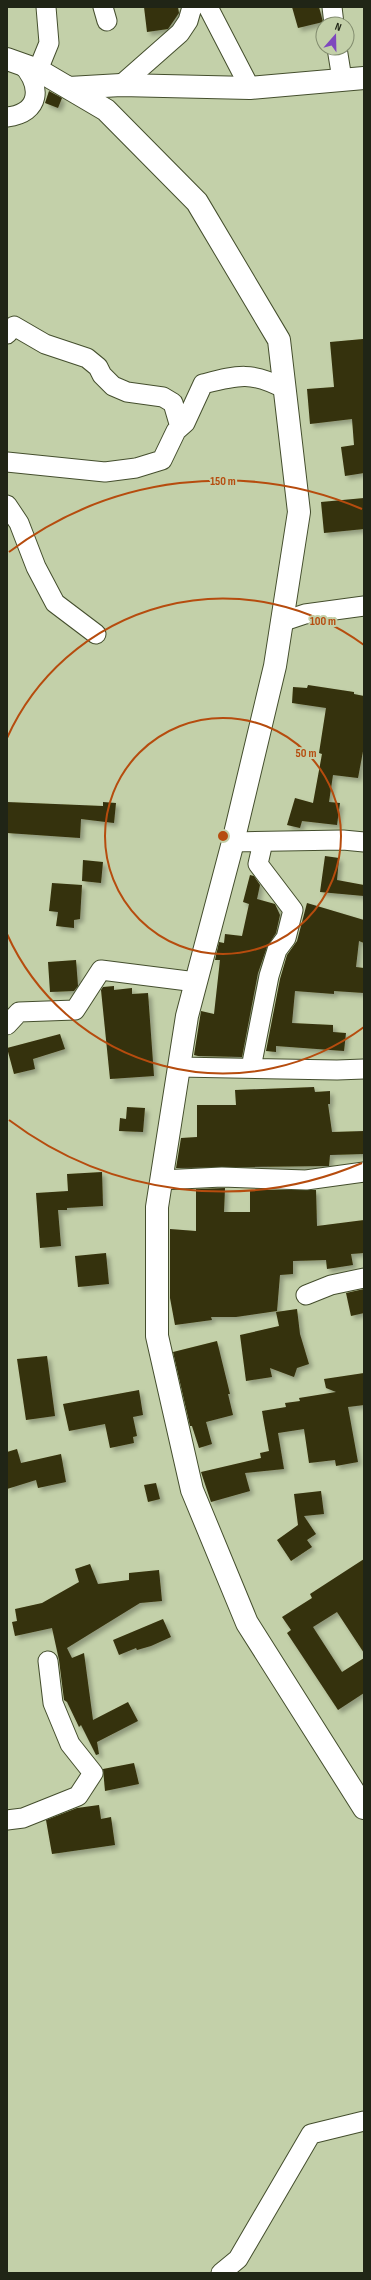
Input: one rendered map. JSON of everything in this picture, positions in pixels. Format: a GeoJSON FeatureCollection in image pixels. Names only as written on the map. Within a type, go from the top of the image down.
{"type":"FeatureCollection","features":[{"type":"Feature","properties":{"kind":"street"},"geometry":{"type":"LineString","coordinates":[[23,64],[49,43],[46,7]]}},
{"type":"Feature","properties":{"kind":"street"},"geometry":{"type":"LineString","coordinates":[[121,85],[180,33],[188,21],[192,7]]}},
{"type":"Feature","properties":{"kind":"street"},"geometry":{"type":"LineString","coordinates":[[208,7],[250,88]]}},
{"type":"Feature","properties":{"kind":"street"},"geometry":{"type":"LineString","coordinates":[[338,56],[342,79]]}},
{"type":"Feature","properties":{"kind":"street"},"geometry":{"type":"LineString","coordinates":[[23,64],[69,88],[106,110],[197,202],[279,340],[299,512],[275,666],[233,842],[187,1016],[157,1207],[157,1336],[192,1490],[247,1622],[364,1808]]}},
{"type":"Feature","properties":{"kind":"street"},"geometry":{"type":"LineString","coordinates":[[7,117],[20,115],[34,102],[36,88],[31,74],[23,64]]}},
{"type":"Feature","properties":{"kind":"street"},"geometry":{"type":"LineString","coordinates":[[69,88],[121,85],[250,88],[364,78]]}},
{"type":"Feature","properties":{"kind":"street"},"geometry":{"type":"LineString","coordinates":[[7,334],[14,326],[45,344],[87,358],[98,367],[102,375],[113,386],[127,392],[163,397],[173,403],[180,427]]}},
{"type":"Feature","properties":{"kind":"street"},"geometry":{"type":"LineString","coordinates":[[7,462],[105,472],[136,468],[162,460],[176,431],[185,423],[203,384],[238,375],[268,380],[285,389]]}},
{"type":"Feature","properties":{"kind":"street"},"geometry":{"type":"LineString","coordinates":[[7,505],[19,523],[36,567],[55,603],[96,634]]}},
{"type":"Feature","properties":{"kind":"street"},"geometry":{"type":"LineString","coordinates":[[281,622],[305,614],[364,606]]}},
{"type":"Feature","properties":{"kind":"street"},"geometry":{"type":"LineString","coordinates":[[233,842],[343,840],[364,842]]}},
{"type":"Feature","properties":{"kind":"street"},"geometry":{"type":"LineString","coordinates":[[251,1068],[269,976],[277,950],[286,938],[294,910],[258,864],[263,842]]}},
{"type":"Feature","properties":{"kind":"street"},"geometry":{"type":"LineString","coordinates":[[7,1025],[19,1012],[75,1010],[101,970],[196,982]]}},
{"type":"Feature","properties":{"kind":"street"},"geometry":{"type":"LineString","coordinates":[[179,1067],[337,1070],[364,1068]]}},
{"type":"Feature","properties":{"kind":"street"},"geometry":{"type":"LineString","coordinates":[[161,1180],[222,1177],[306,1180],[364,1172]]}},
{"type":"Feature","properties":{"kind":"street"},"geometry":{"type":"LineString","coordinates":[[306,1295],[331,1285],[364,1278]]}},
{"type":"Feature","properties":{"kind":"street"},"geometry":{"type":"LineString","coordinates":[[7,1820],[23,1818],[78,1796],[93,1773],[70,1744],[53,1703],[48,1661]]}},
{"type":"Feature","properties":{"kind":"street"},"geometry":{"type":"LineString","coordinates":[[221,2273],[238,2259],[311,2134],[364,2121]]}},
{"type":"Feature","properties":{"kind":"building"},"geometry":{"type":"Polygon","coordinates":[[[144,7],[178,7],[179,13],[168,29],[147,32],[144,7]]]}},
{"type":"Feature","properties":{"kind":"building"},"geometry":{"type":"Polygon","coordinates":[[[292,7],[319,7],[321,16],[315,16],[315,24],[298,28],[292,7]]]}},
{"type":"Feature","properties":{"kind":"building"},"geometry":{"type":"Polygon","coordinates":[[[49,91],[62,98],[58,108],[45,103],[49,91]]]}},
{"type":"Feature","properties":{"kind":"building"},"geometry":{"type":"Polygon","coordinates":[[[363,339],[364,473],[345,476],[341,447],[354,445],[352,419],[310,424],[307,389],[334,387],[330,342],[363,339]]]}},
{"type":"Feature","properties":{"kind":"building"},"geometry":{"type":"Polygon","coordinates":[[[364,498],[364,529],[324,533],[321,502],[364,498]]]}},
{"type":"Feature","properties":{"kind":"building"},"geometry":{"type":"Polygon","coordinates":[[[308,685],[354,692],[354,694],[364,696],[364,746],[358,778],[333,775],[329,802],[340,803],[337,825],[302,821],[300,828],[287,825],[295,798],[313,803],[322,754],[319,753],[326,708],[292,703],[293,687],[307,688],[308,685]]]}},
{"type":"Feature","properties":{"kind":"building"},"geometry":{"type":"Polygon","coordinates":[[[7,802],[103,806],[103,802],[116,803],[114,823],[81,819],[80,838],[7,833],[7,802]]]}},
{"type":"Feature","properties":{"kind":"building"},"geometry":{"type":"Polygon","coordinates":[[[325,856],[339,858],[337,880],[364,885],[364,896],[320,892],[325,856]]]}},
{"type":"Feature","properties":{"kind":"building"},"geometry":{"type":"Polygon","coordinates":[[[83,860],[103,862],[101,883],[82,881],[83,860]]]}},
{"type":"Feature","properties":{"kind":"building"},"geometry":{"type":"Polygon","coordinates":[[[250,875],[254,876],[260,885],[257,899],[275,904],[280,915],[276,933],[267,947],[258,973],[242,1057],[194,1055],[201,1011],[214,1014],[220,960],[215,960],[219,942],[224,943],[225,934],[242,936],[249,904],[243,902],[250,875]]]}},
{"type":"Feature","properties":{"kind":"building"},"geometry":{"type":"Polygon","coordinates":[[[52,883],[82,885],[80,919],[74,920],[74,928],[56,926],[58,912],[49,911],[52,883]]]}},
{"type":"Feature","properties":{"kind":"building"},"geometry":{"type":"Polygon","coordinates":[[[307,903],[364,920],[364,943],[359,941],[356,967],[364,968],[364,993],[334,991],[334,994],[295,991],[292,1023],[333,1025],[333,1032],[346,1033],[344,1051],[276,1046],[276,1052],[266,1051],[280,979],[287,955],[297,941],[307,903]]]}},
{"type":"Feature","properties":{"kind":"building"},"geometry":{"type":"Polygon","coordinates":[[[76,960],[78,986],[74,991],[50,992],[48,962],[76,960]]]}},
{"type":"Feature","properties":{"kind":"building"},"geometry":{"type":"Polygon","coordinates":[[[114,986],[114,990],[132,988],[132,994],[148,993],[154,1076],[110,1079],[101,990],[103,987],[114,986]]]}},
{"type":"Feature","properties":{"kind":"building"},"geometry":{"type":"Polygon","coordinates":[[[60,1034],[65,1049],[33,1059],[35,1069],[14,1074],[7,1048],[60,1034]]]}},
{"type":"Feature","properties":{"kind":"building"},"geometry":{"type":"Polygon","coordinates":[[[314,1087],[315,1092],[330,1091],[330,1104],[328,1104],[332,1132],[364,1131],[364,1154],[330,1155],[329,1166],[176,1168],[181,1138],[197,1137],[197,1105],[236,1105],[235,1090],[314,1087]]]}},
{"type":"Feature","properties":{"kind":"building"},"geometry":{"type":"Polygon","coordinates":[[[127,1107],[145,1108],[143,1132],[119,1131],[120,1118],[126,1119],[127,1107]]]}},
{"type":"Feature","properties":{"kind":"building"},"geometry":{"type":"Polygon","coordinates":[[[102,1172],[103,1206],[58,1210],[61,1246],[40,1248],[36,1193],[68,1191],[67,1174],[102,1172]]]}},
{"type":"Feature","properties":{"kind":"building"},"geometry":{"type":"Polygon","coordinates":[[[225,1188],[224,1212],[250,1212],[250,1190],[316,1190],[317,1226],[364,1220],[364,1253],[351,1254],[353,1265],[327,1269],[326,1260],[293,1261],[293,1274],[280,1275],[277,1311],[236,1317],[211,1317],[212,1320],[175,1325],[170,1298],[170,1229],[196,1231],[196,1189],[225,1188]]]}},
{"type":"Feature","properties":{"kind":"building"},"geometry":{"type":"Polygon","coordinates":[[[106,1253],[109,1284],[78,1287],[75,1256],[106,1253]]]}},
{"type":"Feature","properties":{"kind":"building"},"geometry":{"type":"Polygon","coordinates":[[[364,1289],[364,1313],[351,1316],[346,1293],[364,1289]]]}},
{"type":"Feature","properties":{"kind":"building"},"geometry":{"type":"Polygon","coordinates":[[[297,1309],[300,1334],[309,1364],[297,1368],[294,1377],[270,1368],[272,1377],[246,1381],[240,1335],[279,1326],[276,1312],[297,1309]]]}},
{"type":"Feature","properties":{"kind":"building"},"geometry":{"type":"Polygon","coordinates":[[[217,1341],[230,1394],[228,1394],[233,1415],[206,1422],[212,1444],[199,1448],[192,1426],[190,1426],[173,1352],[217,1341]]]}},
{"type":"Feature","properties":{"kind":"building"},"geometry":{"type":"Polygon","coordinates":[[[47,1356],[55,1416],[26,1420],[17,1359],[47,1356]]]}},
{"type":"Feature","properties":{"kind":"building"},"geometry":{"type":"Polygon","coordinates":[[[364,1373],[364,1405],[348,1407],[358,1462],[336,1466],[335,1460],[309,1463],[304,1429],[278,1433],[284,1469],[245,1473],[250,1491],[211,1502],[201,1472],[261,1458],[260,1453],[269,1451],[262,1411],[286,1407],[285,1403],[300,1401],[299,1398],[336,1392],[326,1388],[324,1379],[364,1373]]]}},
{"type":"Feature","properties":{"kind":"building"},"geometry":{"type":"Polygon","coordinates":[[[139,1390],[143,1415],[133,1417],[137,1436],[133,1437],[134,1443],[110,1448],[105,1424],[69,1431],[63,1404],[139,1390]]]}},
{"type":"Feature","properties":{"kind":"building"},"geometry":{"type":"Polygon","coordinates":[[[17,1449],[21,1463],[61,1454],[66,1482],[38,1488],[36,1480],[7,1489],[7,1452],[17,1449]]]}},
{"type":"Feature","properties":{"kind":"building"},"geometry":{"type":"Polygon","coordinates":[[[156,1483],[160,1499],[148,1502],[144,1485],[156,1483]]]}},
{"type":"Feature","properties":{"kind":"building"},"geometry":{"type":"Polygon","coordinates":[[[321,1491],[324,1514],[304,1516],[316,1534],[307,1540],[312,1547],[291,1561],[277,1540],[298,1525],[294,1494],[321,1491]]]}},
{"type":"Feature","properties":{"kind":"building"},"geometry":{"type":"Polygon","coordinates":[[[364,1559],[364,1653],[337,1612],[313,1627],[342,1672],[364,1658],[364,1693],[338,1710],[287,1633],[291,1630],[282,1617],[312,1598],[310,1594],[364,1559]]]}},
{"type":"Feature","properties":{"kind":"building"},"geometry":{"type":"Polygon","coordinates":[[[90,1564],[98,1584],[129,1580],[129,1573],[159,1570],[162,1601],[140,1603],[67,1648],[72,1658],[84,1653],[93,1720],[128,1702],[138,1721],[97,1742],[99,1754],[96,1755],[81,1725],[79,1727],[67,1702],[64,1700],[59,1660],[52,1628],[15,1636],[12,1622],[17,1621],[15,1609],[42,1603],[79,1582],[75,1569],[90,1564]]]}},
{"type":"Feature","properties":{"kind":"building"},"geometry":{"type":"Polygon","coordinates":[[[163,1619],[171,1637],[151,1646],[137,1650],[136,1648],[119,1655],[113,1640],[163,1619]]]}},
{"type":"Feature","properties":{"kind":"building"},"geometry":{"type":"Polygon","coordinates":[[[134,1763],[139,1784],[105,1791],[103,1769],[134,1763]]]}},
{"type":"Feature","properties":{"kind":"building"},"geometry":{"type":"Polygon","coordinates":[[[99,1805],[101,1819],[111,1817],[115,1845],[52,1854],[46,1820],[77,1808],[99,1805]]]}}]}
